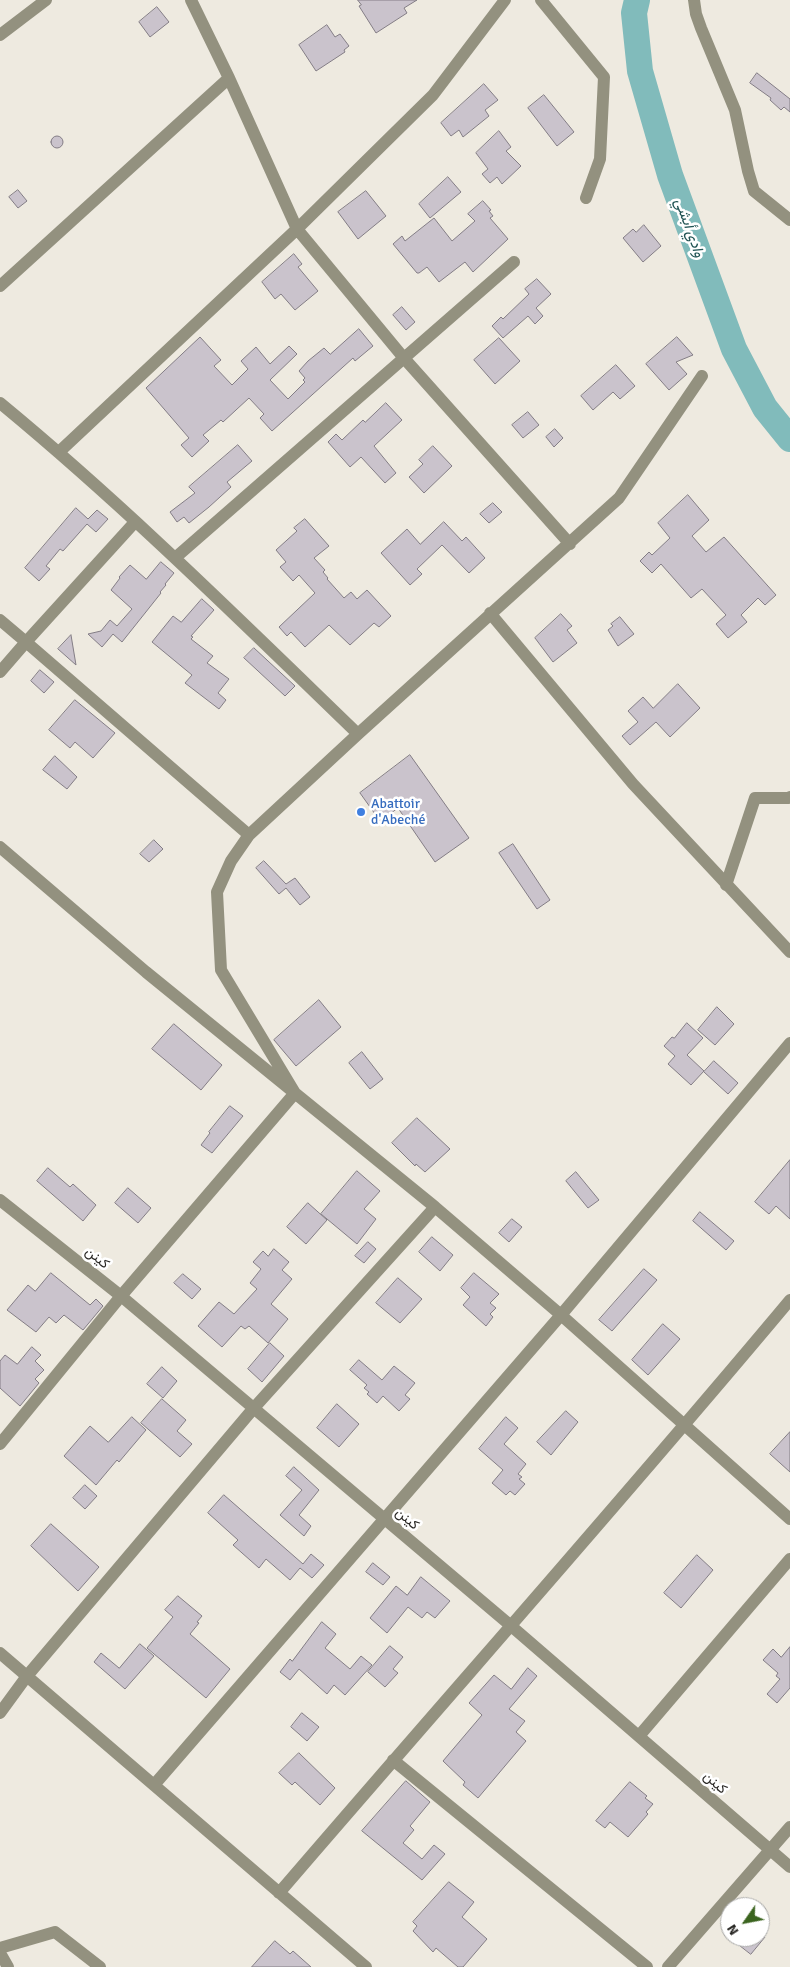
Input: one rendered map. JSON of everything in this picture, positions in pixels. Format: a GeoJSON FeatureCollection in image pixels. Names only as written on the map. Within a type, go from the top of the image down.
{"type":"FeatureCollection","features":[{"type":"Feature","properties":{"kind":"street"},"geometry":{"type":"LineString","coordinates":[[191,0],[229,78],[297,229],[404,357],[570,544]]}},
{"type":"Feature","properties":{"kind":"street"},"geometry":{"type":"LineString","coordinates":[[59,452],[297,229],[433,95],[505,0]]}},
{"type":"Feature","properties":{"kind":"street"},"geometry":{"type":"LineString","coordinates":[[541,0],[604,77],[600,159],[586,198]]}},
{"type":"Feature","properties":{"kind":"street"},"geometry":{"type":"LineString","coordinates":[[694,0],[701,28],[734,110],[754,191],[790,220]]}},
{"type":"Feature","properties":{"kind":"street"},"geometry":{"type":"LineString","coordinates":[[0,35],[44,1]]}},
{"type":"Feature","properties":{"kind":"street"},"geometry":{"type":"LineString","coordinates":[[0,286],[229,78]]}},
{"type":"Feature","properties":{"kind":"street"},"geometry":{"type":"LineString","coordinates":[[175,558],[514,262]]}},
{"type":"Feature","properties":{"kind":"street"},"geometry":{"type":"LineString","coordinates":[[295,1093],[221,970],[217,892],[231,861],[249,835],[490,613],[570,544],[619,498],[702,376]]}},
{"type":"Feature","properties":{"kind":"street"},"geometry":{"type":"LineString","coordinates":[[0,403],[59,452],[175,558],[358,734]]}},
{"type":"Feature","properties":{"kind":"street"},"geometry":{"type":"LineString","coordinates":[[0,672],[135,522]]}},
{"type":"Feature","properties":{"kind":"street"},"geometry":{"type":"LineString","coordinates":[[490,613],[633,784],[790,952]]}},
{"type":"Feature","properties":{"kind":"street"},"geometry":{"type":"LineString","coordinates":[[0,620],[249,835]]}},
{"type":"Feature","properties":{"kind":"street"},"geometry":{"type":"LineString","coordinates":[[726,885],[754,798],[790,797]]}},
{"type":"Feature","properties":{"kind":"street"},"geometry":{"type":"LineString","coordinates":[[0,848],[146,972],[435,1207],[561,1315],[790,1519]]}},
{"type":"Feature","properties":{"kind":"street"},"geometry":{"type":"LineString","coordinates":[[154,1785],[561,1315],[790,1043]]}},
{"type":"Feature","properties":{"kind":"street"},"geometry":{"type":"LineString","coordinates":[[780,1054],[790,1063]]}},
{"type":"Feature","properties":{"kind":"street"},"geometry":{"type":"LineString","coordinates":[[0,1444],[120,1296],[295,1093]]}},
{"type":"Feature","properties":{"kind":"street","name":"كينن"},"geometry":{"type":"LineString","coordinates":[[0,1201],[120,1296],[510,1625],[790,1867]]}},
{"type":"Feature","properties":{"kind":"street"},"geometry":{"type":"LineString","coordinates":[[0,1716],[27,1676],[254,1409],[435,1207]]}},
{"type":"Feature","properties":{"kind":"street"},"geometry":{"type":"LineString","coordinates":[[279,1893],[684,1426],[790,1300]]}},
{"type":"Feature","properties":{"kind":"street"},"geometry":{"type":"LineString","coordinates":[[639,1736],[790,1559]]}},
{"type":"Feature","properties":{"kind":"street"},"geometry":{"type":"LineString","coordinates":[[0,1653],[366,1967]]}},
{"type":"Feature","properties":{"kind":"street"},"geometry":{"type":"LineString","coordinates":[[393,1760],[647,1967]]}},
{"type":"Feature","properties":{"kind":"street"},"geometry":{"type":"LineString","coordinates":[[668,1967],[790,1827]]}},
{"type":"Feature","properties":{"kind":"street"},"geometry":{"type":"LineString","coordinates":[[0,1948],[54,1932],[100,1967]]}},
{"type":"Feature","properties":{"kind":"street"},"geometry":{"type":"LineString","coordinates":[[0,1953],[8,1967]]}},
{"type":"Feature","properties":{"kind":"building"},"geometry":{"type":"Polygon","coordinates":[[[358,0],[417,0],[404,8],[407,13],[376,33],[359,6],[361,5],[358,0]]]}},
{"type":"Feature","properties":{"kind":"building"},"geometry":{"type":"Polygon","coordinates":[[[157,7],[169,22],[150,37],[139,22],[157,7]]]}},
{"type":"Feature","properties":{"kind":"building"},"geometry":{"type":"Polygon","coordinates":[[[327,25],[335,37],[340,34],[349,46],[344,50],[345,52],[316,71],[299,45],[327,25]]]}},
{"type":"Feature","properties":{"kind":"building"},"geometry":{"type":"Polygon","coordinates":[[[757,73],[790,99],[790,112],[784,107],[781,110],[770,100],[771,98],[750,83],[757,73]]]}},
{"type":"Feature","properties":{"kind":"building"},"geometry":{"type":"Polygon","coordinates":[[[484,84],[498,100],[485,110],[489,116],[463,137],[459,130],[451,136],[441,123],[484,84]]]}},
{"type":"Feature","properties":{"kind":"building"},"geometry":{"type":"Polygon","coordinates":[[[544,95],[574,132],[557,146],[528,108],[544,95]]]}},
{"type":"Feature","properties":{"kind":"building"},"geometry":{"type":"Polygon","coordinates":[[[499,131],[511,147],[506,151],[521,166],[502,184],[497,177],[490,183],[482,174],[488,169],[476,153],[499,131]]]}},
{"type":"Feature","properties":{"kind":"building"},"geometry":{"type":"Polygon","coordinates":[[[55,136],[59,136],[63,142],[59,148],[55,148],[51,144],[51,140],[55,136]]]}},
{"type":"Feature","properties":{"kind":"building"},"geometry":{"type":"Polygon","coordinates":[[[448,177],[461,192],[430,218],[419,204],[448,177]]]}},
{"type":"Feature","properties":{"kind":"building"},"geometry":{"type":"Polygon","coordinates":[[[18,190],[27,201],[18,208],[9,197],[18,190]]]}},
{"type":"Feature","properties":{"kind":"building"},"geometry":{"type":"Polygon","coordinates":[[[366,191],[386,216],[358,239],[338,212],[366,191]]]}},
{"type":"Feature","properties":{"kind":"building"},"geometry":{"type":"Polygon","coordinates":[[[483,201],[491,210],[489,211],[493,216],[490,218],[508,239],[473,272],[465,262],[439,282],[427,267],[417,273],[393,244],[402,236],[405,241],[434,218],[452,241],[475,221],[468,214],[483,201]]]}},
{"type":"Feature","properties":{"kind":"building"},"geometry":{"type":"Polygon","coordinates":[[[644,225],[661,246],[643,262],[623,238],[633,229],[636,232],[644,225]]]}},
{"type":"Feature","properties":{"kind":"building"},"geometry":{"type":"Polygon","coordinates":[[[294,254],[302,264],[298,267],[318,291],[295,310],[281,294],[275,299],[262,282],[294,254]]]}},
{"type":"Feature","properties":{"kind":"building"},"geometry":{"type":"Polygon","coordinates":[[[537,279],[551,294],[536,308],[543,316],[535,324],[528,316],[503,338],[492,326],[501,317],[503,319],[529,294],[525,289],[537,279]]]}},
{"type":"Feature","properties":{"kind":"building"},"geometry":{"type":"Polygon","coordinates":[[[402,307],[415,322],[406,330],[393,315],[402,307]]]}},
{"type":"Feature","properties":{"kind":"building"},"geometry":{"type":"Polygon","coordinates":[[[359,329],[373,346],[355,361],[353,358],[272,431],[260,418],[264,414],[249,398],[223,422],[221,420],[203,435],[209,441],[192,457],[181,445],[189,438],[146,388],[200,337],[221,360],[214,366],[232,385],[248,369],[241,361],[256,347],[270,364],[289,346],[297,354],[270,380],[288,399],[305,382],[303,380],[305,378],[299,371],[308,361],[324,348],[330,354],[359,329]]]}},
{"type":"Feature","properties":{"kind":"building"},"geometry":{"type":"Polygon","coordinates":[[[677,337],[693,355],[676,362],[687,374],[669,390],[646,364],[677,337]]]}},
{"type":"Feature","properties":{"kind":"building"},"geometry":{"type":"Polygon","coordinates":[[[499,338],[520,361],[495,384],[474,360],[499,338]]]}},
{"type":"Feature","properties":{"kind":"building"},"geometry":{"type":"Polygon","coordinates":[[[616,365],[635,386],[620,399],[613,392],[593,410],[581,396],[616,365]]]}},
{"type":"Feature","properties":{"kind":"building"},"geometry":{"type":"Polygon","coordinates":[[[386,403],[402,420],[374,446],[396,473],[385,483],[361,457],[350,467],[328,442],[336,434],[342,440],[363,420],[365,422],[386,403]]]}},
{"type":"Feature","properties":{"kind":"building"},"geometry":{"type":"Polygon","coordinates":[[[528,412],[539,425],[523,438],[512,425],[528,412]]]}},
{"type":"Feature","properties":{"kind":"building"},"geometry":{"type":"Polygon","coordinates":[[[555,429],[563,438],[554,447],[546,437],[555,429]]]}},
{"type":"Feature","properties":{"kind":"building"},"geometry":{"type":"Polygon","coordinates":[[[238,445],[252,461],[227,482],[231,487],[209,507],[189,523],[184,517],[177,522],[170,512],[195,493],[189,487],[238,445]]]}},
{"type":"Feature","properties":{"kind":"building"},"geometry":{"type":"Polygon","coordinates":[[[433,446],[452,466],[424,493],[409,477],[423,464],[419,460],[433,446]]]}},
{"type":"Feature","properties":{"kind":"building"},"geometry":{"type":"Polygon","coordinates":[[[688,495],[709,520],[692,536],[706,552],[724,537],[776,595],[765,605],[758,598],[741,615],[747,622],[728,638],[716,624],[726,615],[702,589],[691,598],[661,564],[652,573],[640,561],[649,552],[652,555],[670,538],[658,523],[688,495]]]}},
{"type":"Feature","properties":{"kind":"building"},"geometry":{"type":"Polygon","coordinates":[[[493,503],[502,512],[489,523],[480,514],[493,503]]]}},
{"type":"Feature","properties":{"kind":"building"},"geometry":{"type":"Polygon","coordinates":[[[76,508],[88,519],[97,510],[108,519],[96,532],[87,524],[63,551],[60,549],[46,566],[50,569],[39,581],[25,568],[76,508]]]}},
{"type":"Feature","properties":{"kind":"building"},"geometry":{"type":"Polygon","coordinates":[[[305,519],[329,546],[314,558],[325,570],[323,572],[327,579],[344,598],[351,592],[357,599],[367,590],[391,616],[379,627],[374,623],[350,645],[329,625],[305,647],[291,632],[287,636],[279,627],[315,593],[299,575],[293,581],[280,567],[286,562],[276,550],[297,531],[294,528],[305,519]]]}},
{"type":"Feature","properties":{"kind":"building"},"geometry":{"type":"Polygon","coordinates":[[[444,522],[462,541],[466,537],[485,558],[469,573],[442,545],[417,569],[422,574],[410,585],[381,553],[407,529],[420,544],[444,522]]]}},
{"type":"Feature","properties":{"kind":"building"},"geometry":{"type":"Polygon","coordinates":[[[161,562],[174,573],[165,584],[161,593],[122,642],[113,634],[102,647],[88,634],[101,631],[110,620],[117,626],[132,609],[111,590],[119,577],[130,565],[146,579],[161,562]]]}},
{"type":"Feature","properties":{"kind":"building"},"geometry":{"type":"Polygon","coordinates":[[[202,599],[214,610],[191,636],[193,637],[191,639],[213,656],[207,663],[229,679],[218,693],[226,700],[219,709],[185,683],[192,675],[152,642],[173,616],[181,622],[202,599]]]}},
{"type":"Feature","properties":{"kind":"building"},"geometry":{"type":"Polygon","coordinates":[[[561,614],[572,626],[567,630],[577,643],[553,662],[535,638],[561,614]]]}},
{"type":"Feature","properties":{"kind":"building"},"geometry":{"type":"Polygon","coordinates":[[[620,617],[634,634],[618,646],[608,630],[613,626],[611,624],[620,617]]]}},
{"type":"Feature","properties":{"kind":"building"},"geometry":{"type":"Polygon","coordinates":[[[71,635],[76,665],[58,649],[71,635]]]}},
{"type":"Feature","properties":{"kind":"building"},"geometry":{"type":"Polygon","coordinates":[[[254,648],[295,686],[285,696],[244,658],[254,648]]]}},
{"type":"Feature","properties":{"kind":"building"},"geometry":{"type":"Polygon","coordinates":[[[40,670],[54,682],[44,693],[31,681],[40,670]]]}},
{"type":"Feature","properties":{"kind":"building"},"geometry":{"type":"Polygon","coordinates":[[[678,684],[700,708],[670,737],[656,722],[630,745],[622,736],[638,722],[628,711],[643,697],[653,708],[678,684]]]}},
{"type":"Feature","properties":{"kind":"building"},"geometry":{"type":"Polygon","coordinates":[[[75,700],[115,733],[93,758],[75,742],[70,748],[49,730],[75,700]]]}},
{"type":"Feature","properties":{"kind":"building"},"geometry":{"type":"Polygon","coordinates":[[[410,755],[469,838],[435,862],[398,808],[380,821],[360,793],[410,755]]]}},
{"type":"Feature","properties":{"kind":"building"},"geometry":{"type":"Polygon","coordinates":[[[55,756],[77,777],[67,789],[43,770],[55,756]]]}},
{"type":"Feature","properties":{"kind":"building"},"geometry":{"type":"Polygon","coordinates":[[[154,840],[163,849],[149,862],[140,854],[154,840]]]}},
{"type":"Feature","properties":{"kind":"building"},"geometry":{"type":"Polygon","coordinates":[[[513,844],[550,900],[537,909],[499,853],[513,844]]]}},
{"type":"Feature","properties":{"kind":"building"},"geometry":{"type":"Polygon","coordinates":[[[264,861],[286,884],[295,878],[310,897],[300,905],[286,888],[279,894],[256,868],[264,861]]]}},
{"type":"Feature","properties":{"kind":"building"},"geometry":{"type":"Polygon","coordinates":[[[319,1000],[341,1027],[296,1066],[274,1040],[319,1000]]]}},
{"type":"Feature","properties":{"kind":"building"},"geometry":{"type":"Polygon","coordinates":[[[717,1007],[734,1024],[715,1045],[698,1030],[717,1007]]]}},
{"type":"Feature","properties":{"kind":"building"},"geometry":{"type":"Polygon","coordinates":[[[687,1023],[703,1038],[687,1055],[704,1071],[691,1085],[668,1064],[675,1056],[664,1046],[687,1023]]]}},
{"type":"Feature","properties":{"kind":"building"},"geometry":{"type":"Polygon","coordinates":[[[174,1024],[222,1065],[201,1090],[152,1049],[174,1024]]]}},
{"type":"Feature","properties":{"kind":"building"},"geometry":{"type":"Polygon","coordinates":[[[362,1052],[383,1079],[370,1089],[349,1063],[362,1052]]]}},
{"type":"Feature","properties":{"kind":"building"},"geometry":{"type":"Polygon","coordinates":[[[714,1061],[738,1083],[728,1094],[704,1072],[714,1061]]]}},
{"type":"Feature","properties":{"kind":"building"},"geometry":{"type":"Polygon","coordinates":[[[230,1106],[243,1116],[212,1153],[201,1145],[230,1106]]]}},
{"type":"Feature","properties":{"kind":"building"},"geometry":{"type":"Polygon","coordinates":[[[417,1118],[450,1149],[425,1172],[416,1164],[415,1166],[392,1143],[417,1118]]]}},
{"type":"Feature","properties":{"kind":"building"},"geometry":{"type":"Polygon","coordinates":[[[790,1160],[790,1219],[776,1206],[769,1214],[755,1202],[790,1160]]]}},
{"type":"Feature","properties":{"kind":"building"},"geometry":{"type":"Polygon","coordinates":[[[48,1168],[70,1187],[73,1184],[96,1205],[83,1221],[37,1181],[48,1168]]]}},
{"type":"Feature","properties":{"kind":"building"},"geometry":{"type":"Polygon","coordinates":[[[357,1171],[380,1191],[364,1209],[376,1219],[357,1244],[321,1214],[357,1171]]]}},
{"type":"Feature","properties":{"kind":"building"},"geometry":{"type":"Polygon","coordinates":[[[576,1172],[599,1200],[588,1208],[566,1181],[576,1172]]]}},
{"type":"Feature","properties":{"kind":"building"},"geometry":{"type":"Polygon","coordinates":[[[128,1188],[151,1208],[138,1223],[115,1203],[128,1188]]]}},
{"type":"Feature","properties":{"kind":"building"},"geometry":{"type":"Polygon","coordinates":[[[308,1203],[327,1220],[306,1244],[287,1227],[308,1203]]]}},
{"type":"Feature","properties":{"kind":"building"},"geometry":{"type":"Polygon","coordinates":[[[700,1212],[734,1241],[726,1250],[693,1221],[700,1212]]]}},
{"type":"Feature","properties":{"kind":"building"},"geometry":{"type":"Polygon","coordinates":[[[512,1219],[522,1227],[509,1242],[499,1233],[512,1219]]]}},
{"type":"Feature","properties":{"kind":"building"},"geometry":{"type":"Polygon","coordinates":[[[432,1237],[453,1255],[440,1271],[419,1252],[432,1237]]]}},
{"type":"Feature","properties":{"kind":"building"},"geometry":{"type":"Polygon","coordinates":[[[368,1242],[376,1249],[364,1263],[355,1256],[368,1242]]]}},
{"type":"Feature","properties":{"kind":"building"},"geometry":{"type":"Polygon","coordinates":[[[274,1249],[289,1262],[282,1270],[292,1279],[271,1304],[288,1319],[268,1343],[249,1326],[245,1329],[241,1326],[222,1347],[198,1326],[219,1302],[234,1314],[257,1289],[250,1283],[261,1269],[253,1262],[263,1251],[268,1256],[274,1249]]]}},
{"type":"Feature","properties":{"kind":"building"},"geometry":{"type":"Polygon","coordinates":[[[644,1269],[657,1280],[612,1331],[599,1320],[644,1269]]]}},
{"type":"Feature","properties":{"kind":"building"},"geometry":{"type":"Polygon","coordinates":[[[51,1273],[90,1305],[96,1299],[103,1306],[83,1330],[64,1315],[56,1323],[49,1317],[36,1332],[7,1310],[28,1285],[35,1291],[51,1273]]]}},
{"type":"Feature","properties":{"kind":"building"},"geometry":{"type":"Polygon","coordinates":[[[474,1273],[499,1294],[490,1303],[496,1308],[490,1314],[493,1317],[486,1326],[463,1305],[470,1297],[461,1288],[474,1273]]]}},
{"type":"Feature","properties":{"kind":"building"},"geometry":{"type":"Polygon","coordinates":[[[183,1274],[201,1289],[192,1299],[174,1283],[183,1274]]]}},
{"type":"Feature","properties":{"kind":"building"},"geometry":{"type":"Polygon","coordinates":[[[398,1278],[422,1299],[400,1323],[376,1303],[398,1278]]]}},
{"type":"Feature","properties":{"kind":"building"},"geometry":{"type":"Polygon","coordinates":[[[663,1324],[680,1339],[648,1375],[632,1360],[663,1324]]]}},
{"type":"Feature","properties":{"kind":"building"},"geometry":{"type":"Polygon","coordinates":[[[270,1343],[284,1356],[262,1382],[248,1369],[270,1343]]]}},
{"type":"Feature","properties":{"kind":"building"},"geometry":{"type":"Polygon","coordinates":[[[32,1347],[41,1355],[35,1361],[44,1370],[35,1379],[39,1383],[20,1406],[0,1388],[0,1361],[5,1355],[17,1364],[32,1347]]]}},
{"type":"Feature","properties":{"kind":"building"},"geometry":{"type":"Polygon","coordinates":[[[359,1360],[382,1380],[394,1366],[415,1383],[405,1395],[410,1399],[399,1411],[383,1396],[377,1403],[367,1394],[369,1392],[364,1388],[367,1385],[350,1370],[359,1360]]]}},
{"type":"Feature","properties":{"kind":"building"},"geometry":{"type":"Polygon","coordinates":[[[162,1367],[177,1381],[163,1398],[147,1384],[162,1367]]]}},
{"type":"Feature","properties":{"kind":"building"},"geometry":{"type":"Polygon","coordinates":[[[162,1399],[186,1420],[177,1431],[192,1444],[180,1457],[141,1423],[162,1399]]]}},
{"type":"Feature","properties":{"kind":"building"},"geometry":{"type":"Polygon","coordinates":[[[337,1404],[359,1424],[339,1447],[317,1428],[337,1404]]]}},
{"type":"Feature","properties":{"kind":"building"},"geometry":{"type":"Polygon","coordinates":[[[566,1411],[578,1422],[551,1455],[537,1442],[566,1411]]]}},
{"type":"Feature","properties":{"kind":"building"},"geometry":{"type":"Polygon","coordinates":[[[132,1417],[146,1430],[119,1462],[117,1460],[96,1485],[64,1456],[90,1426],[108,1442],[132,1417]]]}},
{"type":"Feature","properties":{"kind":"building"},"geometry":{"type":"Polygon","coordinates":[[[506,1417],[518,1428],[504,1444],[526,1464],[518,1474],[522,1477],[519,1479],[525,1484],[515,1495],[510,1491],[506,1495],[492,1483],[503,1470],[479,1449],[506,1417]]]}},
{"type":"Feature","properties":{"kind":"building"},"geometry":{"type":"Polygon","coordinates":[[[790,1432],[790,1472],[770,1454],[790,1432]]]}},
{"type":"Feature","properties":{"kind":"building"},"geometry":{"type":"Polygon","coordinates":[[[294,1467],[319,1490],[299,1515],[311,1526],[304,1536],[280,1515],[302,1490],[286,1476],[294,1467]]]}},
{"type":"Feature","properties":{"kind":"building"},"geometry":{"type":"Polygon","coordinates":[[[85,1485],[97,1496],[85,1509],[73,1498],[85,1485]]]}},
{"type":"Feature","properties":{"kind":"building"},"geometry":{"type":"Polygon","coordinates":[[[224,1495],[303,1564],[311,1554],[324,1565],[312,1578],[300,1568],[290,1580],[266,1559],[259,1568],[233,1545],[238,1540],[208,1513],[224,1495]]]}},
{"type":"Feature","properties":{"kind":"building"},"geometry":{"type":"Polygon","coordinates":[[[51,1524],[99,1567],[78,1591],[31,1546],[51,1524]]]}},
{"type":"Feature","properties":{"kind":"building"},"geometry":{"type":"Polygon","coordinates":[[[697,1555],[713,1570],[681,1608],[664,1593],[697,1555]]]}},
{"type":"Feature","properties":{"kind":"building"},"geometry":{"type":"Polygon","coordinates":[[[373,1563],[390,1577],[383,1585],[366,1572],[373,1563]]]}},
{"type":"Feature","properties":{"kind":"building"},"geometry":{"type":"Polygon","coordinates":[[[421,1577],[450,1601],[435,1618],[427,1612],[422,1618],[408,1607],[387,1633],[370,1618],[396,1586],[407,1595],[421,1577]]]}},
{"type":"Feature","properties":{"kind":"building"},"geometry":{"type":"Polygon","coordinates":[[[178,1596],[202,1616],[190,1634],[230,1669],[206,1698],[147,1648],[173,1617],[165,1610],[178,1596]]]}},
{"type":"Feature","properties":{"kind":"building"},"geometry":{"type":"Polygon","coordinates":[[[322,1622],[336,1634],[325,1648],[350,1669],[361,1656],[372,1665],[345,1695],[334,1685],[327,1694],[299,1669],[290,1680],[280,1672],[290,1659],[292,1661],[322,1622]]]}},
{"type":"Feature","properties":{"kind":"building"},"geometry":{"type":"Polygon","coordinates":[[[140,1644],[154,1656],[125,1689],[94,1662],[101,1653],[119,1668],[140,1644]]]}},
{"type":"Feature","properties":{"kind":"building"},"geometry":{"type":"Polygon","coordinates":[[[390,1646],[403,1657],[393,1669],[398,1673],[385,1687],[368,1672],[390,1646]]]}},
{"type":"Feature","properties":{"kind":"building"},"geometry":{"type":"Polygon","coordinates":[[[790,1647],[790,1688],[777,1703],[767,1694],[780,1679],[776,1676],[778,1673],[763,1660],[773,1649],[781,1657],[790,1647]]]}},
{"type":"Feature","properties":{"kind":"building"},"geometry":{"type":"Polygon","coordinates":[[[528,1668],[537,1676],[509,1709],[525,1721],[516,1732],[526,1741],[478,1798],[463,1785],[465,1782],[443,1761],[482,1715],[469,1703],[494,1675],[511,1689],[528,1668]]]}},
{"type":"Feature","properties":{"kind":"building"},"geometry":{"type":"Polygon","coordinates":[[[302,1713],[319,1727],[307,1741],[291,1727],[302,1713]]]}},
{"type":"Feature","properties":{"kind":"building"},"geometry":{"type":"Polygon","coordinates":[[[299,1753],[335,1788],[320,1805],[295,1782],[292,1785],[279,1773],[299,1753]]]}},
{"type":"Feature","properties":{"kind":"building"},"geometry":{"type":"Polygon","coordinates":[[[406,1781],[430,1802],[410,1826],[414,1830],[403,1843],[422,1859],[434,1845],[445,1854],[422,1880],[362,1831],[406,1781]]]}},
{"type":"Feature","properties":{"kind":"building"},"geometry":{"type":"Polygon","coordinates":[[[630,1782],[647,1796],[645,1798],[653,1804],[646,1812],[648,1814],[628,1837],[610,1822],[605,1828],[596,1821],[630,1782]]]}},
{"type":"Feature","properties":{"kind":"building"},"geometry":{"type":"Polygon","coordinates":[[[449,1882],[474,1902],[462,1917],[487,1939],[463,1967],[458,1967],[436,1948],[433,1952],[413,1931],[417,1926],[413,1922],[449,1882]]]}},
{"type":"Feature","properties":{"kind":"building"},"geometry":{"type":"Polygon","coordinates":[[[275,1941],[290,1954],[293,1951],[311,1967],[252,1967],[275,1941]]]}},
{"type":"Feature","properties":{"kind":"building"},"geometry":{"type":"Polygon","coordinates":[[[742,1947],[757,1947],[751,1954],[742,1947]]]}},
{"type":"Feature","properties":{"kind":"waterway","name":"وادي أبشي"},"geometry":{"type":"LineString","coordinates":[[637,0],[634,13],[640,71],[670,175],[734,349],[765,408],[790,439]]}},
{"type":"Feature","properties":{"kind":"place","name":"Abattoir d'Abeché"},"geometry":{"type":"Point","coordinates":[361,812]}}]}
